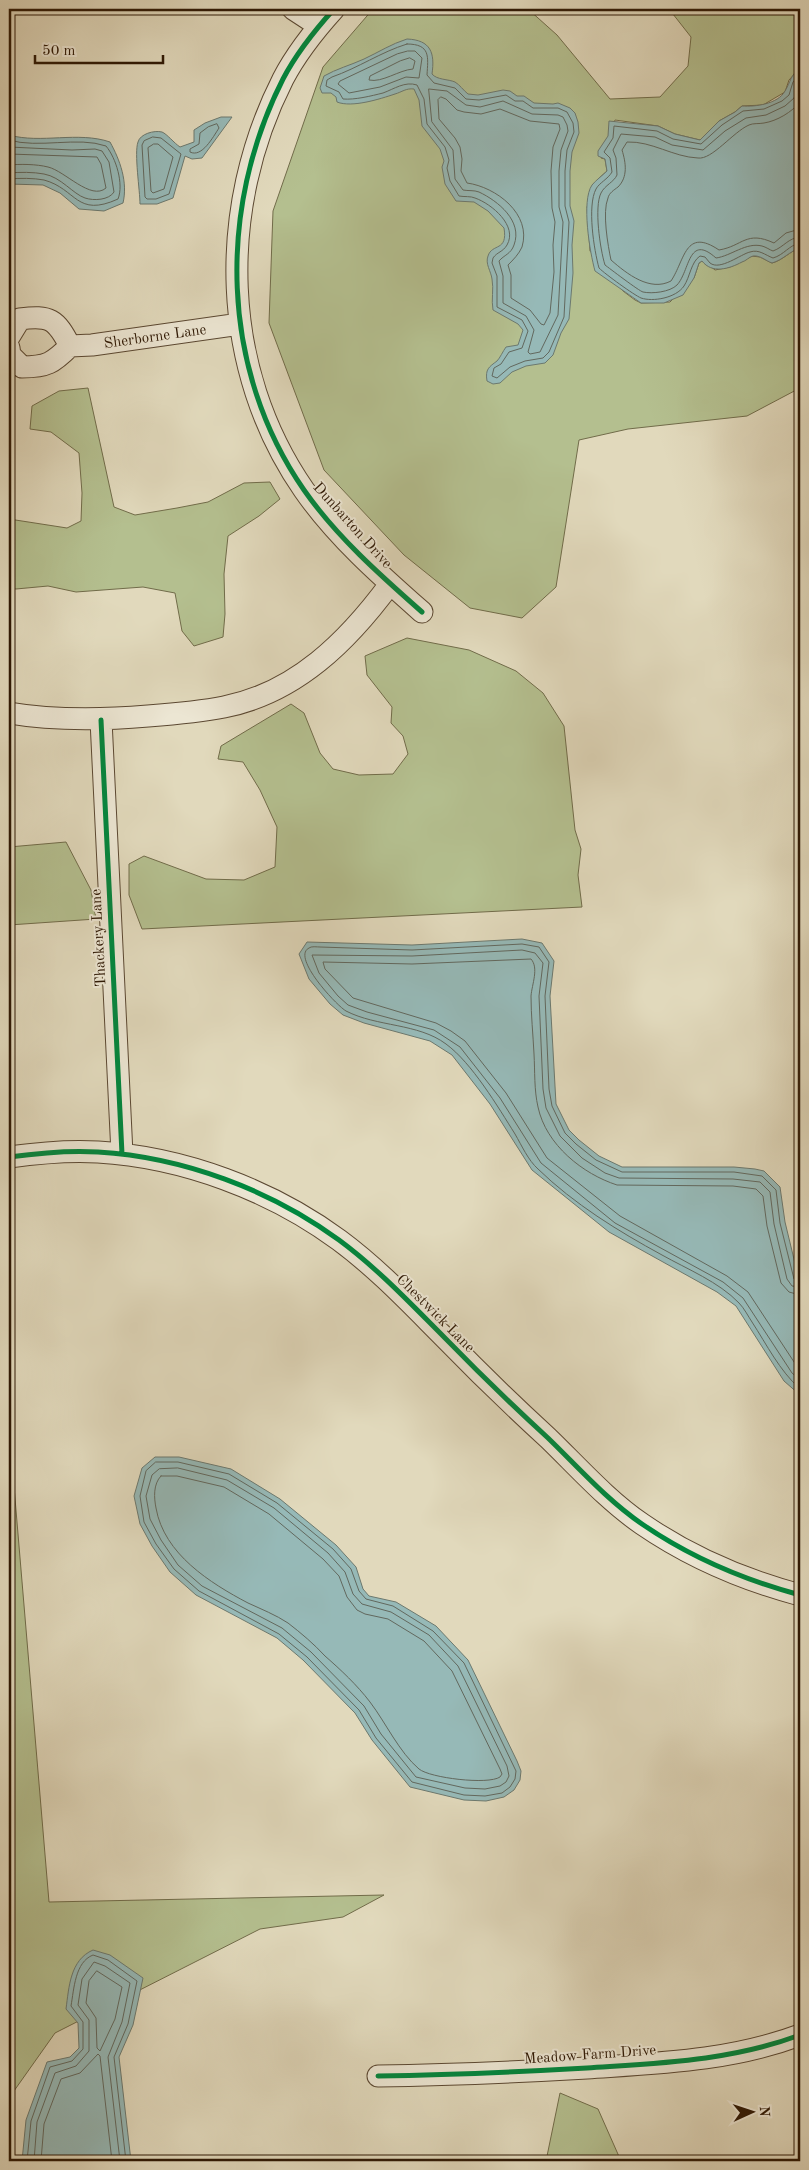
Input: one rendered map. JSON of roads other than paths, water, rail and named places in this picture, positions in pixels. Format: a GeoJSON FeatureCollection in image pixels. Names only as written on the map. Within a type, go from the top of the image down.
{"type":"FeatureCollection","features":[{"type":"Feature","properties":{"kind":"street"},"geometry":{"type":"LineString","coordinates":[[293,9],[319,26]]}},
{"type":"Feature","properties":{"kind":"street","name":"Dunbarton Drive"},"geometry":{"type":"LineString","coordinates":[[334,9],[319,26],[284,78],[268,112],[248,170],[236,249],[236,284],[240,324],[251,380],[268,426],[290,469],[318,510],[390,584],[422,612]]}},
{"type":"Feature","properties":{"kind":"street"},"geometry":{"type":"LineString","coordinates":[[9,337],[20,319],[41,316],[60,327],[70,346],[55,361],[42,367],[22,367],[10,355],[9,348]]}},
{"type":"Feature","properties":{"kind":"street","name":"Sherborne Lane"},"geometry":{"type":"LineString","coordinates":[[70,346],[92,345],[240,324]]}},
{"type":"Feature","properties":{"kind":"street"},"geometry":{"type":"LineString","coordinates":[[9,714],[101,720],[182,714],[226,707],[286,684],[313,667],[342,642],[368,614],[390,584]]}},
{"type":"Feature","properties":{"kind":"street","name":"Thackery Lane"},"geometry":{"type":"LineString","coordinates":[[101,720],[122,1154]]}},
{"type":"Feature","properties":{"kind":"street","name":"Chestwick Lane"},"geometry":{"type":"LineString","coordinates":[[9,1157],[97,1152],[122,1154],[201,1170],[240,1184],[294,1212],[339,1240],[391,1284],[478,1372],[606,1495],[641,1524],[722,1569],[800,1596]]}},
{"type":"Feature","properties":{"kind":"street","name":"Meadow Farm Drive"},"geometry":{"type":"LineString","coordinates":[[378,2076],[458,2075],[641,2064],[726,2056],[776,2044],[800,2035]]}},
{"type":"Feature","properties":{"kind":"water"},"geometry":{"type":"Polygon","coordinates":[[[407,39],[421,42],[430,49],[433,60],[432,74],[434,76],[455,82],[468,94],[478,95],[503,90],[510,91],[517,96],[524,96],[534,103],[558,103],[570,108],[575,113],[578,122],[579,133],[572,152],[570,171],[570,206],[574,221],[572,245],[573,273],[569,319],[561,333],[553,355],[545,363],[526,366],[512,372],[500,383],[493,384],[487,381],[487,371],[498,360],[506,347],[518,345],[523,330],[518,324],[493,310],[493,283],[487,259],[490,252],[504,241],[504,228],[488,211],[474,202],[456,201],[445,184],[442,167],[444,161],[440,149],[422,126],[419,100],[414,89],[374,100],[343,104],[337,102],[336,97],[331,93],[322,93],[320,88],[324,76],[407,39]]]}},
{"type":"Feature","properties":{"kind":"water"},"geometry":{"type":"Polygon","coordinates":[[[800,68],[800,248],[772,263],[761,257],[753,256],[732,267],[716,269],[711,268],[702,261],[699,263],[694,278],[683,295],[664,303],[641,303],[595,271],[589,240],[587,203],[592,185],[607,171],[605,159],[598,156],[598,151],[608,136],[609,121],[658,126],[675,134],[700,140],[719,121],[742,106],[759,105],[777,99],[785,91],[792,76],[800,68]]]}},
{"type":"Feature","properties":{"kind":"water"},"geometry":{"type":"Polygon","coordinates":[[[221,117],[232,117],[202,158],[192,159],[185,156],[173,198],[157,204],[140,204],[137,154],[139,139],[151,132],[162,132],[180,147],[194,142],[194,130],[205,123],[221,117]]]}},
{"type":"Feature","properties":{"kind":"water"},"geometry":{"type":"Polygon","coordinates":[[[9,135],[34,138],[72,137],[110,142],[117,156],[124,179],[123,203],[104,211],[79,209],[60,193],[43,185],[9,184],[9,135]]]}},
{"type":"Feature","properties":{"kind":"water"},"geometry":{"type":"Polygon","coordinates":[[[522,939],[542,943],[554,961],[550,996],[556,1104],[569,1130],[579,1140],[599,1156],[622,1167],[734,1167],[755,1169],[764,1171],[780,1187],[785,1222],[800,1284],[800,1395],[784,1381],[736,1306],[717,1292],[609,1232],[532,1170],[490,1104],[452,1055],[430,1041],[364,1023],[343,1015],[330,1004],[309,979],[299,954],[307,942],[412,945],[522,939]]]}},
{"type":"Feature","properties":{"kind":"water"},"geometry":{"type":"Polygon","coordinates":[[[155,1457],[179,1457],[231,1469],[280,1499],[336,1545],[356,1567],[363,1589],[369,1596],[396,1602],[436,1626],[468,1660],[517,1761],[521,1771],[520,1780],[514,1790],[504,1797],[486,1801],[464,1800],[410,1787],[372,1740],[355,1713],[303,1660],[277,1638],[196,1595],[170,1572],[140,1524],[134,1496],[142,1468],[155,1457]]]}},
{"type":"Feature","properties":{"kind":"water"},"geometry":{"type":"Polygon","coordinates":[[[93,1950],[110,1955],[143,1978],[133,2025],[119,2057],[131,2161],[22,2161],[26,2120],[47,2062],[70,2057],[79,2048],[78,2023],[66,2009],[68,1992],[75,1967],[85,1955],[93,1950]]]}}]}
